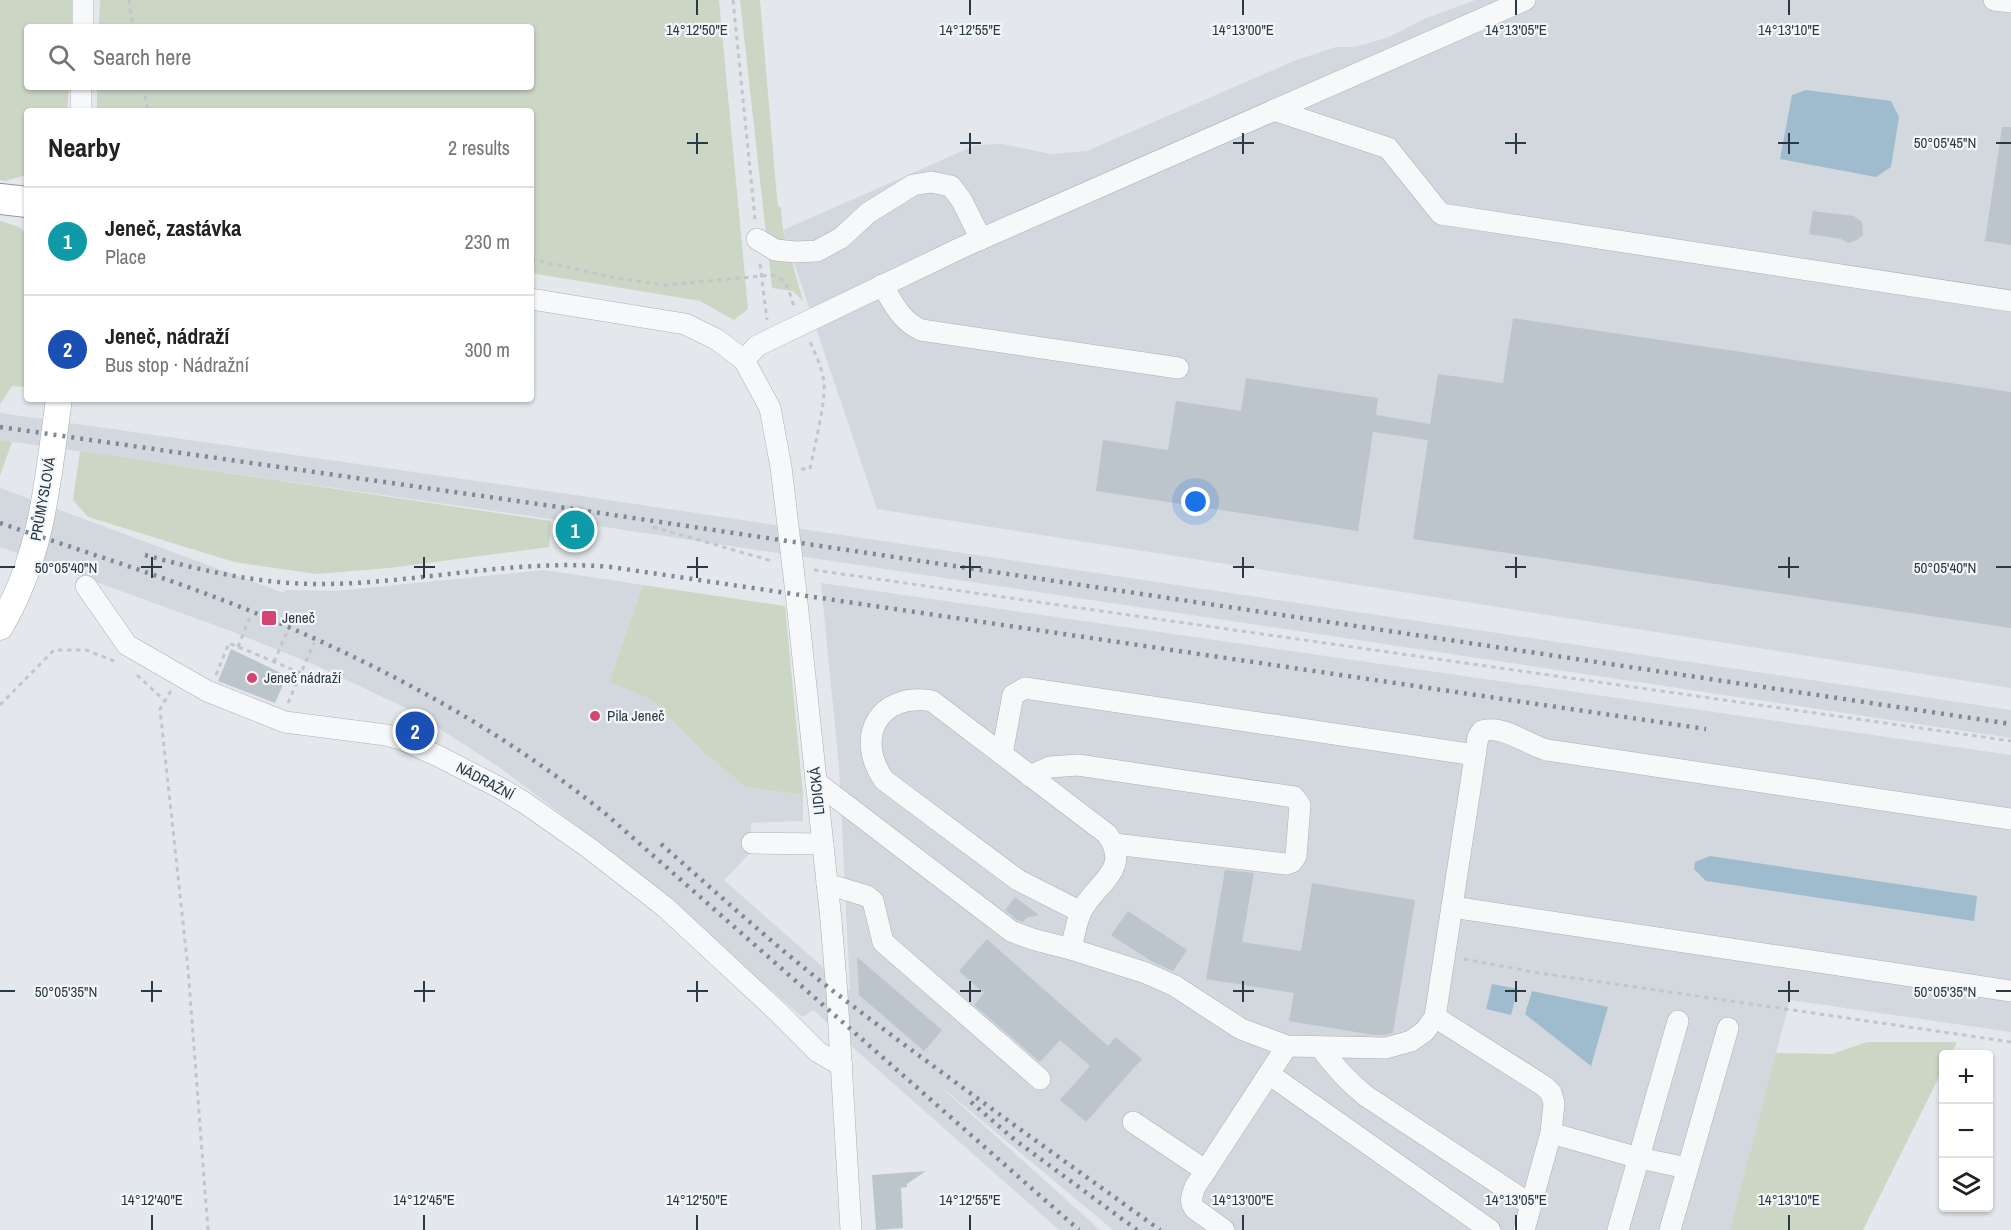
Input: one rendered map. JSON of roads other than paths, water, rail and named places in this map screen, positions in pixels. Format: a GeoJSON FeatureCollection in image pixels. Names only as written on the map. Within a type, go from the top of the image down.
{"type":"FeatureCollection","features":[{"type":"Feature","properties":{"kind":"highway"},"geometry":{"type":"LineString","coordinates":[[0,199],[24,202]]}},
{"type":"Feature","properties":{"kind":"main road","name":"PRŮMYSLOVÁ"},"geometry":{"type":"LineString","coordinates":[[0,627],[16,598],[39,533],[59,402]]}},
{"type":"Feature","properties":{"kind":"street"},"geometry":{"type":"LineString","coordinates":[[83,24],[84,0]]}},
{"type":"Feature","properties":{"kind":"street"},"geometry":{"type":"LineString","coordinates":[[534,299],[685,324],[716,339],[744,360],[757,346],[981,239],[1525,0]]}},
{"type":"Feature","properties":{"kind":"street"},"geometry":{"type":"LineString","coordinates":[[1994,0],[2011,2]]}},
{"type":"Feature","properties":{"kind":"street"},"geometry":{"type":"LineString","coordinates":[[81,90],[81,108]]}},
{"type":"Feature","properties":{"kind":"street"},"geometry":{"type":"LineString","coordinates":[[1274,110],[1388,148],[1441,213],[2011,301]]}},
{"type":"Feature","properties":{"kind":"street"},"geometry":{"type":"LineString","coordinates":[[757,239],[775,250],[817,251],[841,238],[868,213],[913,185],[931,182],[951,186],[962,201],[981,239]]}},
{"type":"Feature","properties":{"kind":"street"},"geometry":{"type":"LineString","coordinates":[[882,285],[903,319],[921,330],[1178,368]]}},
{"type":"Feature","properties":{"kind":"street","name":"LIDICKÁ"},"geometry":{"type":"LineString","coordinates":[[744,360],[770,408],[781,467],[827,884],[842,1066],[851,1230]]}},
{"type":"Feature","properties":{"kind":"street","name":"NÁDRAŽNÍ"},"geometry":{"type":"LineString","coordinates":[[86,586],[127,645],[209,692],[280,721],[385,724],[401,739],[502,789],[534,809],[665,907],[818,1052],[842,1066]]}},
{"type":"Feature","properties":{"kind":"street"},"geometry":{"type":"LineString","coordinates":[[1002,754],[1013,695],[1025,688],[1475,755]]}},
{"type":"Feature","properties":{"kind":"street"},"geometry":{"type":"LineString","coordinates":[[1071,949],[1081,912],[1115,866],[1117,856],[1114,844],[1107,834],[932,701],[916,698],[894,704],[878,718],[871,736],[875,766],[884,780],[1018,880],[1081,912]]}},
{"type":"Feature","properties":{"kind":"street"},"geometry":{"type":"LineString","coordinates":[[816,782],[1011,931],[1146,973],[1175,986],[1241,1029],[1287,1046],[1386,1048],[1412,1041],[1425,1031],[1435,1017],[1475,755],[1478,737],[1482,731],[1498,730],[1547,750],[2011,819]]}},
{"type":"Feature","properties":{"kind":"street"},"geometry":{"type":"LineString","coordinates":[[1030,776],[1050,767],[1078,765],[1294,797],[1300,805],[1296,856],[1292,862],[1286,864],[1114,844]]}},
{"type":"Feature","properties":{"kind":"street"},"geometry":{"type":"LineString","coordinates":[[752,843],[823,844]]}},
{"type":"Feature","properties":{"kind":"street"},"geometry":{"type":"LineString","coordinates":[[827,884],[867,896],[873,901],[883,942],[1040,1079]]}},
{"type":"Feature","properties":{"kind":"street"},"geometry":{"type":"LineString","coordinates":[[1452,907],[2011,991]]}},
{"type":"Feature","properties":{"kind":"street"},"geometry":{"type":"LineString","coordinates":[[1435,1017],[1544,1086],[1551,1093],[1554,1102],[1551,1133],[1524,1230]]}},
{"type":"Feature","properties":{"kind":"street"},"geometry":{"type":"LineString","coordinates":[[1618,1230],[1678,1021]]}},
{"type":"Feature","properties":{"kind":"street"},"geometry":{"type":"LineString","coordinates":[[1670,1230],[1728,1028]]}},
{"type":"Feature","properties":{"kind":"street"},"geometry":{"type":"LineString","coordinates":[[1224,1230],[1192,1205],[1191,1198],[1195,1187],[1287,1046]]}},
{"type":"Feature","properties":{"kind":"street"},"geometry":{"type":"LineString","coordinates":[[1320,1047],[1348,1082],[1366,1096],[1531,1205]]}},
{"type":"Feature","properties":{"kind":"street"},"geometry":{"type":"LineString","coordinates":[[1269,1074],[1490,1230]]}},
{"type":"Feature","properties":{"kind":"street"},"geometry":{"type":"LineString","coordinates":[[1133,1122],[1206,1171]]}},
{"type":"Feature","properties":{"kind":"street"},"geometry":{"type":"LineString","coordinates":[[1551,1133],[1639,1158],[1688,1168]]}},
{"type":"Feature","properties":{"kind":"water"},"geometry":{"type":"Polygon","coordinates":[[[1806,90],[1891,101],[1899,117],[1891,167],[1876,177],[1780,159],[1792,95],[1806,90]]]}},
{"type":"Feature","properties":{"kind":"water"},"geometry":{"type":"Polygon","coordinates":[[[1710,856],[1977,896],[1974,921],[1706,881],[1694,869],[1695,862],[1710,856]]]}},
{"type":"Feature","properties":{"kind":"water"},"geometry":{"type":"Polygon","coordinates":[[[1492,984],[1518,989],[1511,1015],[1486,1009],[1492,984]]]}},
{"type":"Feature","properties":{"kind":"water"},"geometry":{"type":"Polygon","coordinates":[[[1532,991],[1608,1007],[1591,1066],[1525,1014],[1532,991]]]}},
{"type":"Feature","properties":{"kind":"railway"},"geometry":{"type":"LineString","coordinates":[[0,427],[580,510],[2011,724]]}},
{"type":"Feature","properties":{"kind":"railway"},"geometry":{"type":"LineString","coordinates":[[0,523],[136,569],[270,619],[403,682],[528,756],[607,815],[1079,1230]]}},
{"type":"Feature","properties":{"kind":"railway"},"geometry":{"type":"LineString","coordinates":[[145,555],[232,576],[276,582],[320,584],[393,580],[502,568],[574,565],[611,567],[1706,729]]}},
{"type":"Feature","properties":{"kind":"railway"},"geometry":{"type":"LineString","coordinates":[[661,844],[837,994],[957,1084],[1160,1230]]}},
{"type":"Feature","properties":{"kind":"railway"},"geometry":{"type":"LineString","coordinates":[[971,1102],[1015,1140],[1137,1230]]}},
{"type":"Feature","properties":{"kind":"place","name":"Jeneč, zastávka"},"geometry":{"type":"Point","coordinates":[575,530]}},
{"type":"Feature","properties":{"kind":"place","name":"Jeneč"},"geometry":{"type":"Point","coordinates":[269,618]}},
{"type":"Feature","properties":{"kind":"place","name":"Jeneč nádraží"},"geometry":{"type":"Point","coordinates":[252,678]}},
{"type":"Feature","properties":{"kind":"place","name":"Pila Jeneč"},"geometry":{"type":"Point","coordinates":[595,716]}},
{"type":"Feature","properties":{"kind":"place","name":"Jeneč, nádraží"},"geometry":{"type":"Point","coordinates":[415,731]}}]}
